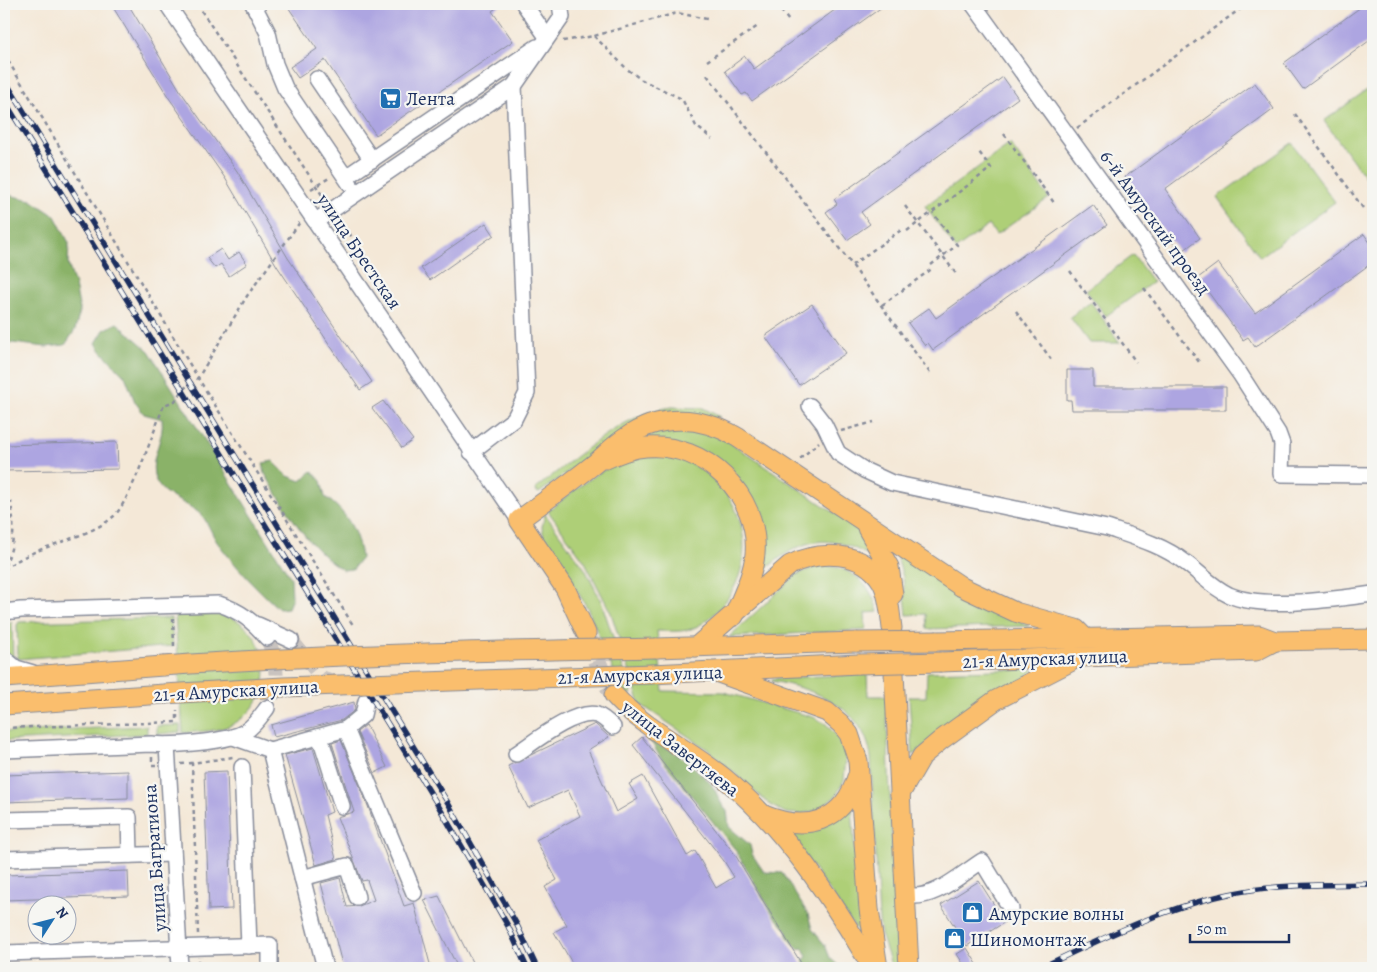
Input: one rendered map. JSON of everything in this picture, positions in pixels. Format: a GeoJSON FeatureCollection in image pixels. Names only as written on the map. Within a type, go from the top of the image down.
{"type":"FeatureCollection","features":[{"type":"Feature","properties":{"kind":"main road"},"geometry":{"type":"LineString","coordinates":[[586,633],[564,588],[519,520],[594,465],[617,443],[636,431],[671,420],[697,421],[723,429],[932,568],[978,596],[1015,612],[1076,629],[1084,637]]}},
{"type":"Feature","properties":{"kind":"main road"},"geometry":{"type":"LineString","coordinates":[[594,465],[628,450],[656,447],[695,455],[726,477],[746,504],[755,537],[755,554],[751,574],[734,616]]}},
{"type":"Feature","properties":{"kind":"main road"},"geometry":{"type":"LineString","coordinates":[[696,647],[734,616],[790,565],[804,558],[827,554],[856,561],[874,573],[885,588],[891,620],[894,586],[888,567],[873,536],[860,519]]}},
{"type":"Feature","properties":{"kind":"main road","name":"21-я Амурская улица"},"geometry":{"type":"LineString","coordinates":[[4,678],[288,657],[406,652],[656,648],[1084,637],[1259,635],[1275,641],[1373,639]]}},
{"type":"Feature","properties":{"kind":"main road","name":"21-я Амурская улица"},"geometry":{"type":"LineString","coordinates":[[4,705],[283,687],[716,672],[859,664],[1256,651],[1275,641]]}},
{"type":"Feature","properties":{"kind":"main road"},"geometry":{"type":"LineString","coordinates":[[900,795],[922,756],[947,735],[1007,693],[1079,658]]}},
{"type":"Feature","properties":{"kind":"main road"},"geometry":{"type":"LineString","coordinates":[[716,672],[827,712],[841,724],[848,734],[856,750],[859,773],[868,909],[878,968]]}},
{"type":"Feature","properties":{"kind":"main road"},"geometry":{"type":"LineString","coordinates":[[894,673],[909,968]]}},
{"type":"Feature","properties":{"kind":"main road","name":"улица Завертяева"},"geometry":{"type":"LineString","coordinates":[[614,695],[629,712],[722,776],[764,815],[818,882],[872,968]]}},
{"type":"Feature","properties":{"kind":"main road"},"geometry":{"type":"LineString","coordinates":[[764,815],[797,824],[822,819],[832,814],[849,796],[859,773]]}},
{"type":"Feature","properties":{"kind":"street","name":"улица Брестская"},"geometry":{"type":"LineString","coordinates":[[167,4],[309,220],[519,520]]}},
{"type":"Feature","properties":{"kind":"street"},"geometry":{"type":"LineString","coordinates":[[253,4],[268,33],[276,64],[285,88],[357,194]]}},
{"type":"Feature","properties":{"kind":"street"},"geometry":{"type":"LineString","coordinates":[[524,4],[545,40]]}},
{"type":"Feature","properties":{"kind":"street"},"geometry":{"type":"LineString","coordinates":[[309,220],[357,194],[514,86],[562,17],[560,4]]}},
{"type":"Feature","properties":{"kind":"street","name":"6-й Амурский проезд"},"geometry":{"type":"LineString","coordinates":[[973,4],[1228,356],[1272,424],[1282,444],[1281,474],[1373,475]]}},
{"type":"Feature","properties":{"kind":"street"},"geometry":{"type":"LineString","coordinates":[[343,174],[372,160],[545,40]]}},
{"type":"Feature","properties":{"kind":"street"},"geometry":{"type":"LineString","coordinates":[[317,79],[372,160]]}},
{"type":"Feature","properties":{"kind":"street"},"geometry":{"type":"LineString","coordinates":[[472,452],[514,419],[527,393],[514,86]]}},
{"type":"Feature","properties":{"kind":"street"},"geometry":{"type":"LineString","coordinates":[[810,406],[829,434],[838,454],[878,478],[892,483],[1127,534],[1166,550],[1186,563],[1212,585],[1241,599],[1300,601],[1373,594]]}},
{"type":"Feature","properties":{"kind":"street"},"geometry":{"type":"LineString","coordinates":[[6,613],[219,604],[241,612],[255,623],[291,640]]}},
{"type":"Feature","properties":{"kind":"street"},"geometry":{"type":"LineString","coordinates":[[255,623],[267,638]]}},
{"type":"Feature","properties":{"kind":"street"},"geometry":{"type":"LineString","coordinates":[[4,658],[16,668],[40,675]]}},
{"type":"Feature","properties":{"kind":"street"},"geometry":{"type":"LineString","coordinates":[[233,737],[270,750],[320,737],[346,729],[363,716],[366,701]]}},
{"type":"Feature","properties":{"kind":"street"},"geometry":{"type":"LineString","coordinates":[[4,750],[167,745],[233,737],[245,732],[267,708]]}},
{"type":"Feature","properties":{"kind":"street"},"geometry":{"type":"LineString","coordinates":[[516,754],[563,724],[587,715],[597,715],[613,727]]}},
{"type":"Feature","properties":{"kind":"street"},"geometry":{"type":"LineString","coordinates":[[346,729],[414,893]]}},
{"type":"Feature","properties":{"kind":"street"},"geometry":{"type":"LineString","coordinates":[[320,737],[342,806]]}},
{"type":"Feature","properties":{"kind":"street","name":"улица Багратиона"},"geometry":{"type":"LineString","coordinates":[[167,745],[180,968]]}},
{"type":"Feature","properties":{"kind":"street"},"geometry":{"type":"LineString","coordinates":[[270,750],[325,968]]}},
{"type":"Feature","properties":{"kind":"street"},"geometry":{"type":"LineString","coordinates":[[242,761],[249,946]]}},
{"type":"Feature","properties":{"kind":"street"},"geometry":{"type":"LineString","coordinates":[[4,820],[129,816],[130,855]]}},
{"type":"Feature","properties":{"kind":"street"},"geometry":{"type":"LineString","coordinates":[[4,859],[174,854]]}},
{"type":"Feature","properties":{"kind":"street"},"geometry":{"type":"LineString","coordinates":[[905,895],[914,898],[927,896],[982,861],[1011,909]]}},
{"type":"Feature","properties":{"kind":"street"},"geometry":{"type":"LineString","coordinates":[[302,878],[347,866],[357,897]]}},
{"type":"Feature","properties":{"kind":"street"},"geometry":{"type":"LineString","coordinates":[[4,954],[270,945],[270,968]]}},
{"type":"Feature","properties":{"kind":"path"},"geometry":{"type":"LineString","coordinates":[[197,4],[324,198]]}},
{"type":"Feature","properties":{"kind":"path"},"geometry":{"type":"LineString","coordinates":[[776,4],[789,21]]}},
{"type":"Feature","properties":{"kind":"path"},"geometry":{"type":"LineString","coordinates":[[799,4],[804,10]]}},
{"type":"Feature","properties":{"kind":"path"},"geometry":{"type":"LineString","coordinates":[[1068,135],[1247,4]]}},
{"type":"Feature","properties":{"kind":"path"},"geometry":{"type":"LineString","coordinates":[[545,40],[563,41],[594,36],[648,19],[677,13],[707,19]]}},
{"type":"Feature","properties":{"kind":"path"},"geometry":{"type":"LineString","coordinates":[[707,61],[758,26]]}},
{"type":"Feature","properties":{"kind":"path"},"geometry":{"type":"LineString","coordinates":[[594,36],[626,69],[642,80],[682,98],[696,126],[712,139]]}},
{"type":"Feature","properties":{"kind":"path"},"geometry":{"type":"LineString","coordinates":[[4,54],[198,378],[353,625]]}},
{"type":"Feature","properties":{"kind":"path"},"geometry":{"type":"LineString","coordinates":[[707,75],[852,266],[930,373]]}},
{"type":"Feature","properties":{"kind":"path"},"geometry":{"type":"LineString","coordinates":[[1295,114],[1363,208]]}},
{"type":"Feature","properties":{"kind":"path"},"geometry":{"type":"LineString","coordinates":[[1004,134],[1054,204]]}},
{"type":"Feature","properties":{"kind":"path"},"geometry":{"type":"LineString","coordinates":[[907,231],[991,168],[979,152]]}},
{"type":"Feature","properties":{"kind":"path"},"geometry":{"type":"LineString","coordinates":[[315,198],[311,189],[343,174]]}},
{"type":"Feature","properties":{"kind":"path"},"geometry":{"type":"LineString","coordinates":[[905,206],[957,274]]}},
{"type":"Feature","properties":{"kind":"path"},"geometry":{"type":"LineString","coordinates":[[881,305],[957,245],[933,212]]}},
{"type":"Feature","properties":{"kind":"path"},"geometry":{"type":"LineString","coordinates":[[4,570],[22,558],[97,526],[114,516],[129,492],[164,405],[175,401],[182,390],[198,378],[247,296],[309,220]]}},
{"type":"Feature","properties":{"kind":"path"},"geometry":{"type":"LineString","coordinates":[[852,266],[904,228]]}},
{"type":"Feature","properties":{"kind":"path"},"geometry":{"type":"LineString","coordinates":[[349,233],[374,268]]}},
{"type":"Feature","properties":{"kind":"path"},"geometry":{"type":"LineString","coordinates":[[1070,271],[1136,362]]}},
{"type":"Feature","properties":{"kind":"path"},"geometry":{"type":"LineString","coordinates":[[1144,288],[1199,362]]}},
{"type":"Feature","properties":{"kind":"path"},"geometry":{"type":"LineString","coordinates":[[1016,311],[1054,362]]}},
{"type":"Feature","properties":{"kind":"path"},"geometry":{"type":"LineString","coordinates":[[829,434],[874,422]]}},
{"type":"Feature","properties":{"kind":"path"},"geometry":{"type":"LineString","coordinates":[[800,459],[812,448]]}},
{"type":"Feature","properties":{"kind":"path"},"geometry":{"type":"LineString","coordinates":[[4,566],[10,555],[14,535],[11,501]]}},
{"type":"Feature","properties":{"kind":"path"},"geometry":{"type":"LineString","coordinates":[[4,728],[177,722],[177,710]]}},
{"type":"Feature","properties":{"kind":"path"},"geometry":{"type":"LineString","coordinates":[[199,968],[192,763],[242,761]]}},
{"type":"Feature","properties":{"kind":"green space"},"geometry":{"type":"Polygon","coordinates":[[[1368,89],[1373,96],[1373,170],[1365,177],[1324,121],[1368,89]]]}},
{"type":"Feature","properties":{"kind":"green space"},"geometry":{"type":"Polygon","coordinates":[[[1292,143],[1335,202],[1260,257],[1217,197],[1292,143]]]}},
{"type":"Feature","properties":{"kind":"green space"},"geometry":{"type":"Polygon","coordinates":[[[1010,144],[1049,198],[996,235],[989,225],[956,249],[925,206],[1010,144]]]}},
{"type":"Feature","properties":{"kind":"green space"},"geometry":{"type":"Polygon","coordinates":[[[4,194],[31,200],[55,216],[69,243],[68,264],[75,285],[80,311],[75,330],[65,345],[46,347],[4,342],[4,194]]]}},
{"type":"Feature","properties":{"kind":"green space"},"geometry":{"type":"Polygon","coordinates":[[[1133,255],[1153,282],[1106,316],[1086,290],[1133,255]]]}},
{"type":"Feature","properties":{"kind":"green space"},"geometry":{"type":"Polygon","coordinates":[[[1091,302],[1120,343],[1089,343],[1070,317],[1091,302]]]}},
{"type":"Feature","properties":{"kind":"green space"},"geometry":{"type":"Polygon","coordinates":[[[117,323],[149,351],[291,578],[292,598],[288,608],[279,609],[262,593],[231,560],[217,542],[202,516],[166,493],[157,482],[153,468],[161,433],[162,419],[144,414],[135,402],[125,376],[101,351],[96,343],[104,330],[117,323]]]}},
{"type":"Feature","properties":{"kind":"green space"},"geometry":{"type":"Polygon","coordinates":[[[672,407],[703,408],[720,417],[622,432],[539,493],[536,491],[536,488],[583,451],[617,428],[653,411],[672,407]]]}},
{"type":"Feature","properties":{"kind":"green space"},"geometry":{"type":"Polygon","coordinates":[[[671,427],[716,433],[857,528],[877,561],[844,544],[816,542],[788,552],[760,574],[735,479],[633,441],[671,427]]]}},
{"type":"Feature","properties":{"kind":"green space"},"geometry":{"type":"Polygon","coordinates":[[[642,456],[658,456],[691,464],[709,476],[724,490],[734,507],[741,526],[744,546],[742,566],[735,585],[717,612],[708,620],[688,630],[657,631],[663,691],[724,692],[813,717],[826,724],[841,741],[846,756],[844,780],[836,796],[818,810],[800,814],[786,813],[770,805],[710,751],[640,704],[611,613],[585,562],[548,511],[586,482],[613,465],[642,456]]]}},
{"type":"Feature","properties":{"kind":"green space"},"geometry":{"type":"Polygon","coordinates":[[[273,461],[288,476],[301,481],[312,471],[321,481],[325,497],[345,516],[357,539],[361,558],[353,569],[343,570],[330,561],[298,527],[265,474],[263,463],[273,461]]]}},
{"type":"Feature","properties":{"kind":"green space"},"geometry":{"type":"Polygon","coordinates":[[[545,514],[585,569],[601,601],[632,694],[625,694],[621,689],[587,607],[544,538],[542,527],[545,514]]]}},
{"type":"Feature","properties":{"kind":"green space"},"geometry":{"type":"Polygon","coordinates":[[[898,553],[1029,626],[927,629],[926,614],[907,615],[903,577],[896,554],[898,553]]]}},
{"type":"Feature","properties":{"kind":"green space"},"geometry":{"type":"Polygon","coordinates":[[[817,566],[839,568],[856,577],[864,584],[875,601],[878,612],[865,613],[866,630],[729,637],[796,575],[817,566]]]}},
{"type":"Feature","properties":{"kind":"green space"},"geometry":{"type":"Polygon","coordinates":[[[208,612],[228,616],[245,626],[256,640],[263,657],[265,676],[261,694],[251,710],[235,723],[217,730],[183,733],[175,615],[208,612]]]}},
{"type":"Feature","properties":{"kind":"green space"},"geometry":{"type":"Polygon","coordinates":[[[171,618],[173,646],[18,659],[17,625],[19,622],[171,618]]]}},
{"type":"Feature","properties":{"kind":"green space"},"geometry":{"type":"Polygon","coordinates":[[[12,622],[13,659],[4,651],[4,627],[12,622]]]}},
{"type":"Feature","properties":{"kind":"green space"},"geometry":{"type":"Polygon","coordinates":[[[1032,669],[1034,671],[913,755],[909,697],[926,697],[927,672],[1032,669]]]}},
{"type":"Feature","properties":{"kind":"green space"},"geometry":{"type":"Polygon","coordinates":[[[867,674],[868,696],[886,696],[897,968],[892,968],[881,934],[879,920],[871,757],[866,740],[859,725],[835,703],[805,689],[772,681],[772,679],[780,678],[867,674]]]}},
{"type":"Feature","properties":{"kind":"green space"},"geometry":{"type":"Polygon","coordinates":[[[180,725],[180,732],[157,734],[157,726],[180,725]]]}},
{"type":"Feature","properties":{"kind":"green space"},"geometry":{"type":"Polygon","coordinates":[[[147,726],[147,734],[4,741],[4,732],[147,726]]]}},
{"type":"Feature","properties":{"kind":"green space"},"geometry":{"type":"Polygon","coordinates":[[[649,735],[674,752],[711,784],[727,811],[729,827],[750,845],[752,854],[764,872],[782,873],[808,914],[812,929],[825,945],[830,958],[841,968],[806,968],[803,960],[807,957],[803,948],[798,949],[787,936],[788,931],[774,916],[734,848],[660,757],[652,743],[647,740],[646,736],[649,735]]]}},
{"type":"Feature","properties":{"kind":"green space"},"geometry":{"type":"Polygon","coordinates":[[[852,806],[860,935],[786,829],[852,806]]]}},
{"type":"Feature","properties":{"kind":"building"},"geometry":{"type":"Polygon","coordinates":[[[111,4],[128,4],[181,92],[237,171],[288,258],[372,382],[360,390],[277,266],[225,178],[169,98],[111,4]]]}},
{"type":"Feature","properties":{"kind":"building","name":"Лента"},"geometry":{"type":"Polygon","coordinates":[[[286,4],[502,4],[492,11],[513,41],[376,135],[325,60],[298,78],[290,67],[317,49],[286,4]]]}},
{"type":"Feature","properties":{"kind":"building"},"geometry":{"type":"Polygon","coordinates":[[[843,4],[886,4],[752,101],[746,93],[742,95],[725,71],[745,56],[754,69],[843,4]]]}},
{"type":"Feature","properties":{"kind":"building"},"geometry":{"type":"Polygon","coordinates":[[[1365,4],[1373,4],[1373,38],[1303,89],[1284,63],[1365,4]]]}},
{"type":"Feature","properties":{"kind":"building"},"geometry":{"type":"Polygon","coordinates":[[[1003,77],[1018,98],[861,212],[870,224],[847,240],[826,212],[837,204],[834,199],[1003,77]]]}},
{"type":"Feature","properties":{"kind":"building"},"geometry":{"type":"Polygon","coordinates":[[[1255,83],[1274,109],[1165,189],[1200,238],[1180,253],[1125,177],[1255,83]]]}},
{"type":"Feature","properties":{"kind":"building"},"geometry":{"type":"Polygon","coordinates":[[[1093,205],[1107,225],[933,350],[928,343],[925,346],[908,323],[929,308],[936,318],[1093,205]]]}},
{"type":"Feature","properties":{"kind":"building"},"geometry":{"type":"Polygon","coordinates":[[[486,223],[494,235],[430,280],[421,268],[486,223]]]}},
{"type":"Feature","properties":{"kind":"building"},"geometry":{"type":"Polygon","coordinates":[[[1364,234],[1373,247],[1373,262],[1255,347],[1248,337],[1243,340],[1198,278],[1218,263],[1255,313],[1364,234]]]}},
{"type":"Feature","properties":{"kind":"building"},"geometry":{"type":"Polygon","coordinates":[[[221,249],[228,260],[239,252],[247,264],[229,276],[221,264],[215,268],[207,258],[221,249]]]}},
{"type":"Feature","properties":{"kind":"building"},"geometry":{"type":"Polygon","coordinates":[[[812,304],[846,353],[799,385],[765,336],[812,304]]]}},
{"type":"Feature","properties":{"kind":"building"},"geometry":{"type":"Polygon","coordinates":[[[1067,370],[1093,370],[1093,387],[1226,387],[1226,410],[1072,410],[1071,400],[1067,400],[1067,370]]]}},
{"type":"Feature","properties":{"kind":"building"},"geometry":{"type":"Polygon","coordinates":[[[383,401],[413,440],[402,448],[372,408],[383,401]]]}},
{"type":"Feature","properties":{"kind":"building"},"geometry":{"type":"Polygon","coordinates":[[[117,442],[118,469],[4,471],[4,445],[117,442]]]}},
{"type":"Feature","properties":{"kind":"building"},"geometry":{"type":"Polygon","coordinates":[[[354,702],[355,710],[342,720],[274,737],[271,725],[354,702]]]}},
{"type":"Feature","properties":{"kind":"building"},"geometry":{"type":"Polygon","coordinates":[[[595,724],[609,737],[588,750],[616,812],[638,799],[629,784],[643,776],[687,856],[695,851],[716,888],[734,877],[724,861],[633,745],[642,737],[734,853],[804,968],[575,968],[554,932],[567,925],[545,887],[557,880],[536,840],[580,816],[568,790],[528,808],[508,766],[595,724]]]}},
{"type":"Feature","properties":{"kind":"building"},"geometry":{"type":"Polygon","coordinates":[[[366,725],[387,767],[375,773],[357,732],[366,725]]]}},
{"type":"Feature","properties":{"kind":"building"},"geometry":{"type":"Polygon","coordinates":[[[341,740],[368,806],[404,906],[414,903],[431,968],[343,968],[321,883],[340,878],[347,907],[359,906],[374,900],[367,880],[362,881],[337,817],[354,812],[332,743],[341,740]]]}},
{"type":"Feature","properties":{"kind":"building"},"geometry":{"type":"Polygon","coordinates":[[[313,748],[332,812],[325,815],[336,859],[316,865],[285,755],[313,748]]]}},
{"type":"Feature","properties":{"kind":"building"},"geometry":{"type":"Polygon","coordinates":[[[128,771],[128,798],[4,802],[4,775],[128,771]]]}},
{"type":"Feature","properties":{"kind":"building"},"geometry":{"type":"Polygon","coordinates":[[[227,771],[232,909],[209,910],[204,772],[227,771]]]}},
{"type":"Feature","properties":{"kind":"building"},"geometry":{"type":"Polygon","coordinates":[[[128,871],[129,896],[78,898],[78,894],[28,894],[28,899],[4,900],[4,875],[128,871]]]}},
{"type":"Feature","properties":{"kind":"building","name":"Амурские волны"},"geometry":{"type":"Polygon","coordinates":[[[979,881],[1005,922],[967,946],[941,905],[979,881]]]}},
{"type":"Feature","properties":{"kind":"building"},"geometry":{"type":"Polygon","coordinates":[[[439,896],[475,968],[458,968],[424,900],[439,896]]]}},
{"type":"Feature","properties":{"kind":"building"},"geometry":{"type":"Polygon","coordinates":[[[967,948],[977,964],[970,968],[966,968],[957,954],[967,948]]]}},
{"type":"Feature","properties":{"kind":"tunnel"},"geometry":{"type":"LineString","coordinates":[[586,634],[602,674],[614,695]]}},
{"type":"Feature","properties":{"kind":"tunnel"},"geometry":{"type":"LineString","coordinates":[[267,638],[271,647],[276,673],[274,690],[267,708]]}},
{"type":"Feature","properties":{"kind":"tunnel"},"geometry":{"type":"LineString","coordinates":[[291,640],[322,678],[339,683]]}},
{"type":"Feature","properties":{"kind":"railway"},"geometry":{"type":"LineString","coordinates":[[4,79],[448,803],[516,923],[537,968]]}},
{"type":"Feature","properties":{"kind":"railway"},"geometry":{"type":"LineString","coordinates":[[4,100],[439,807],[508,926],[527,968]]}},
{"type":"Feature","properties":{"kind":"railway"},"geometry":{"type":"LineString","coordinates":[[1040,968],[1143,921],[1196,902],[1223,895],[1281,887],[1373,884]]}},
{"type":"Feature","properties":{"kind":"place","name":"Лента"},"geometry":{"type":"Point","coordinates":[390,98]}},
{"type":"Feature","properties":{"kind":"place","name":"Амурские волны"},"geometry":{"type":"Point","coordinates":[973,913]}},
{"type":"Feature","properties":{"kind":"place","name":"Шиномонтаж"},"geometry":{"type":"Point","coordinates":[954,939]}}]}
